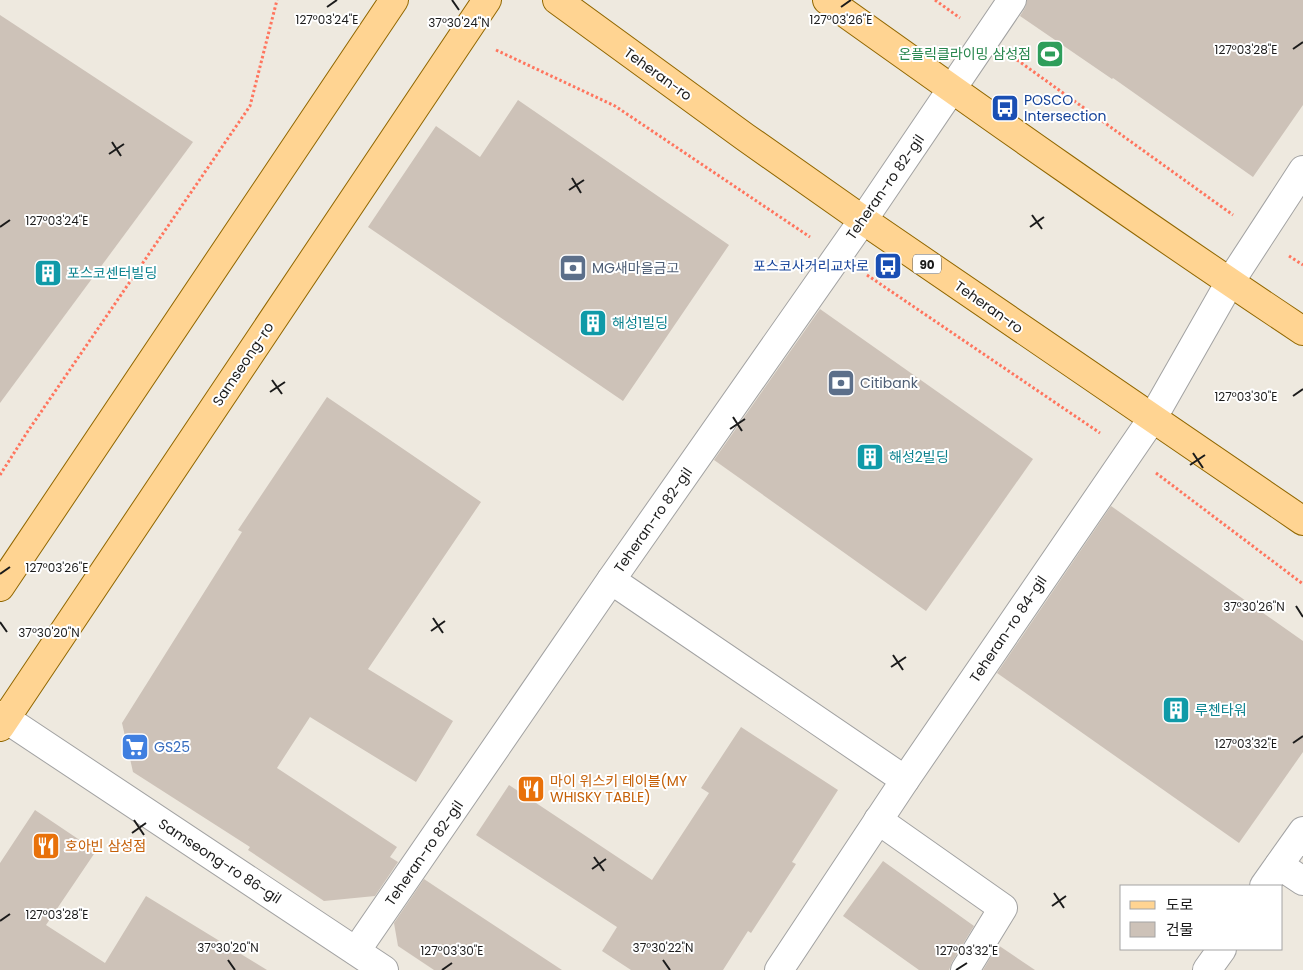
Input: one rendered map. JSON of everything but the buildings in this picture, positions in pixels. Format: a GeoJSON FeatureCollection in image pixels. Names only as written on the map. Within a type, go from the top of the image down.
{"type":"FeatureCollection","features":[{"type":"Feature","properties":{"kind":"main road"},"geometry":{"type":"LineString","coordinates":[[0,586],[394,0]]}},
{"type":"Feature","properties":{"kind":"main road","name":"Samseong-ro"},"geometry":{"type":"LineString","coordinates":[[2,721],[486,0]]}},
{"type":"Feature","properties":{"kind":"main road","name":"Teheran-ro"},"geometry":{"type":"LineString","coordinates":[[557,0],[863,220],[1303,521]]}},
{"type":"Feature","properties":{"kind":"main road"},"geometry":{"type":"LineString","coordinates":[[827,0],[952,89],[1303,331]]}},
{"type":"Feature","properties":{"kind":"street","name":"Teheran-ro 82-gil"},"geometry":{"type":"LineString","coordinates":[[356,951],[611,580],[863,220],[1012,0]]}},
{"type":"Feature","properties":{"kind":"street","name":"Teheran-ro 84-gil"},"geometry":{"type":"LineString","coordinates":[[778,970],[905,780],[1152,419],[1230,282],[1303,170]]}},
{"type":"Feature","properties":{"kind":"street"},"geometry":{"type":"LineString","coordinates":[[611,580],[905,780]]}},
{"type":"Feature","properties":{"kind":"street","name":"Samseong-ro 86-gil"},"geometry":{"type":"LineString","coordinates":[[2,721],[384,970]]}},
{"type":"Feature","properties":{"kind":"street"},"geometry":{"type":"LineString","coordinates":[[878,820],[1003,908],[965,970]]}},
{"type":"Feature","properties":{"kind":"street"},"geometry":{"type":"LineString","coordinates":[[1303,831],[1272,876],[1303,881]]}},
{"type":"Feature","properties":{"kind":"street"},"geometry":{"type":"LineString","coordinates":[[1207,970],[1221,950]]}},
{"type":"Feature","properties":{"kind":"path"},"geometry":{"type":"LineString","coordinates":[[0,475],[250,106],[277,0]]}},
{"type":"Feature","properties":{"kind":"path"},"geometry":{"type":"LineString","coordinates":[[934,0],[1303,266]]}},
{"type":"Feature","properties":{"kind":"path"},"geometry":{"type":"LineString","coordinates":[[491,48],[615,106],[1129,452],[1303,584]]}},
{"type":"Feature","properties":{"kind":"place","name":"온플릭클라이밍 삼성점"},"geometry":{"type":"Point","coordinates":[1050,54]}},
{"type":"Feature","properties":{"kind":"place","name":"POSCO Intersection"},"geometry":{"type":"Point","coordinates":[1005,108]}},
{"type":"Feature","properties":{"kind":"place","name":"포스코사거리교차로"},"geometry":{"type":"Point","coordinates":[888,266]}},
{"type":"Feature","properties":{"kind":"place","name":"MG새마을금고"},"geometry":{"type":"Point","coordinates":[573,268]}},
{"type":"Feature","properties":{"kind":"place","name":"포스코센터빌딩"},"geometry":{"type":"Point","coordinates":[48,273]}},
{"type":"Feature","properties":{"kind":"place","name":"해성1빌딩"},"geometry":{"type":"Point","coordinates":[593,323]}},
{"type":"Feature","properties":{"kind":"place","name":"Citibank"},"geometry":{"type":"Point","coordinates":[841,383]}},
{"type":"Feature","properties":{"kind":"place","name":"해성2빌딩"},"geometry":{"type":"Point","coordinates":[870,457]}},
{"type":"Feature","properties":{"kind":"place","name":"루첸타워"},"geometry":{"type":"Point","coordinates":[1176,710]}},
{"type":"Feature","properties":{"kind":"place","name":"GS25"},"geometry":{"type":"Point","coordinates":[135,747]}},
{"type":"Feature","properties":{"kind":"place","name":"마이 위스키 테이블(MY WHISKY TABLE)"},"geometry":{"type":"Point","coordinates":[531,789]}},
{"type":"Feature","properties":{"kind":"place","name":"호아빈 삼성점"},"geometry":{"type":"Point","coordinates":[46,846]}}]}
